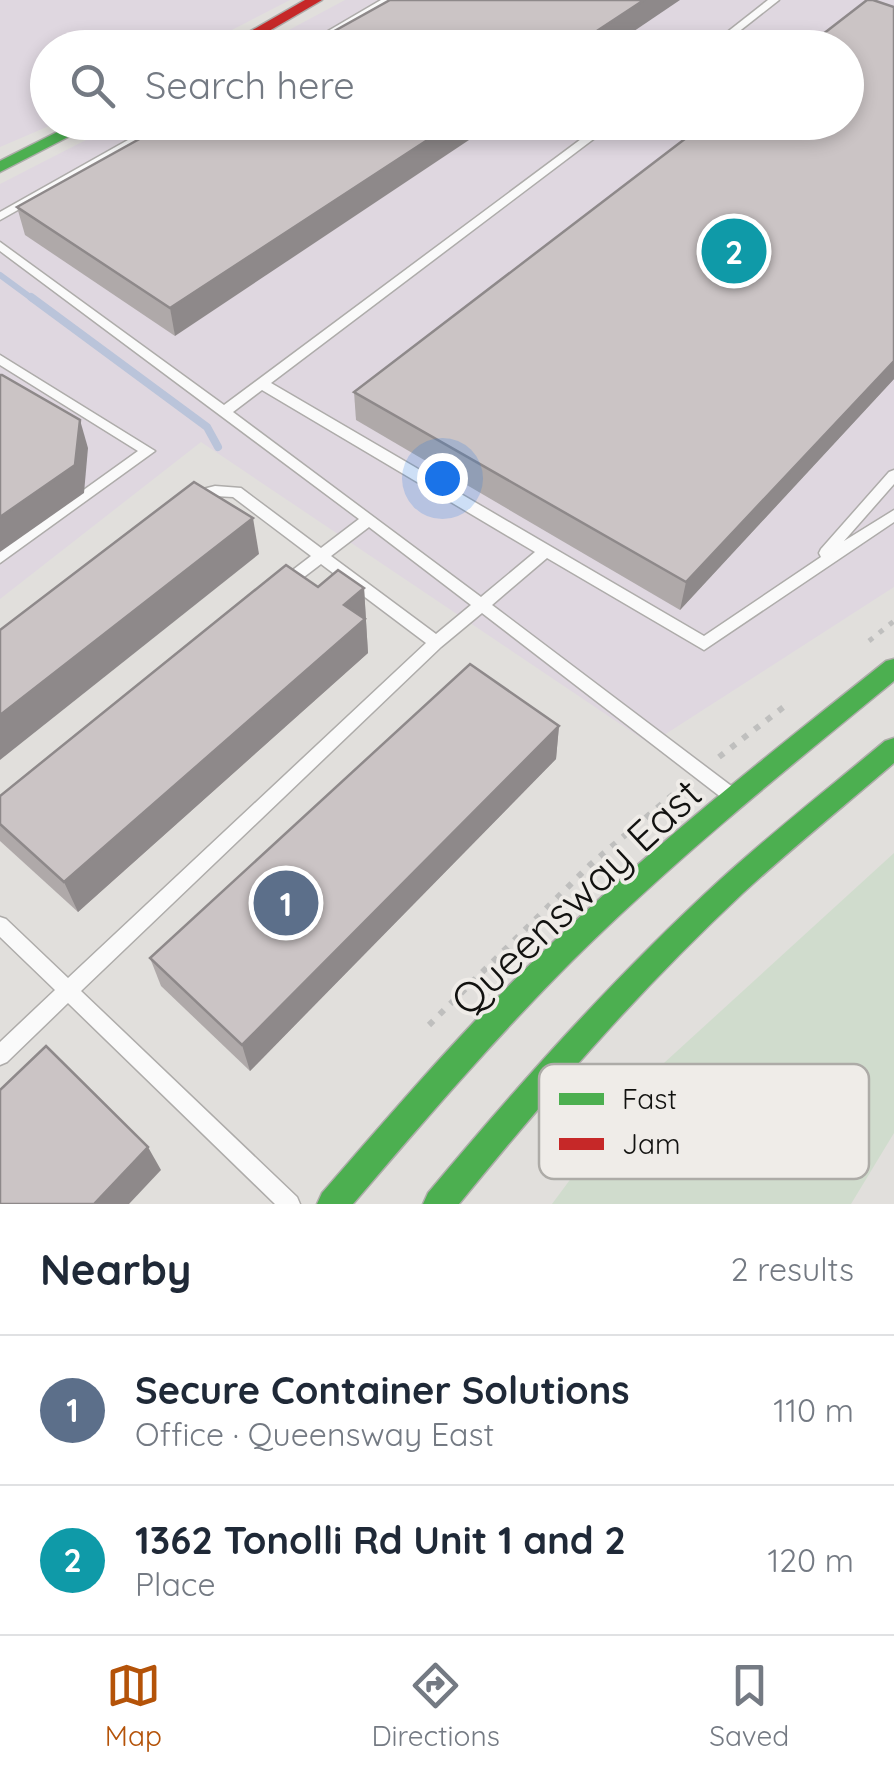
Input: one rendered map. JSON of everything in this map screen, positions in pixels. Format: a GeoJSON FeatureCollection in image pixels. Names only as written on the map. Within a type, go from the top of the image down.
{"type":"FeatureCollection","features":[{"type":"Feature","properties":{"kind":"main road"},"geometry":{"type":"LineString","coordinates":[[261,30],[315,0]]}},
{"type":"Feature","properties":{"kind":"main road"},"geometry":{"type":"LineString","coordinates":[[0,167],[54,140]]}},
{"type":"Feature","properties":{"kind":"main road","name":"Queensway East"},"geometry":{"type":"LineString","coordinates":[[333,1204],[528,986],[597,918],[894,668]]}},
{"type":"Feature","properties":{"kind":"main road"},"geometry":{"type":"LineString","coordinates":[[556,1064],[734,884],[894,748]]}},
{"type":"Feature","properties":{"kind":"main road"},"geometry":{"type":"LineString","coordinates":[[439,1204],[539,1084]]}},
{"type":"Feature","properties":{"kind":"lane"},"geometry":{"type":"LineString","coordinates":[[335,30],[388,0]]}},
{"type":"Feature","properties":{"kind":"lane"},"geometry":{"type":"LineString","coordinates":[[735,30],[774,0]]}},
{"type":"Feature","properties":{"kind":"lane"},"geometry":{"type":"LineString","coordinates":[[0,217],[137,140]]}},
{"type":"Feature","properties":{"kind":"lane"},"geometry":{"type":"LineString","coordinates":[[224,412],[586,140]]}},
{"type":"Feature","properties":{"kind":"lane"},"geometry":{"type":"LineString","coordinates":[[0,246],[369,519],[735,798]]}},
{"type":"Feature","properties":{"kind":"lane"},"geometry":{"type":"LineString","coordinates":[[0,359],[148,452],[0,558]]}},
{"type":"Feature","properties":{"kind":"lane"},"geometry":{"type":"LineString","coordinates":[[262,384],[704,644],[894,515]]}},
{"type":"Feature","properties":{"kind":"lane"},"geometry":{"type":"LineString","coordinates":[[811,571],[894,475]]}},
{"type":"Feature","properties":{"kind":"lane"},"geometry":{"type":"LineString","coordinates":[[178,509],[193,497],[215,491],[236,492],[436,643]]}},
{"type":"Feature","properties":{"kind":"lane"},"geometry":{"type":"LineString","coordinates":[[274,592],[369,519]]}},
{"type":"Feature","properties":{"kind":"lane"},"geometry":{"type":"LineString","coordinates":[[0,1055],[436,643],[546,551]]}},
{"type":"Feature","properties":{"kind":"lane"},"geometry":{"type":"LineString","coordinates":[[0,925],[290,1204]]}},
{"type":"Feature","properties":{"kind":"shaded area"},"geometry":{"type":"Polygon","coordinates":[[[0,0],[290,0],[232,30],[30,30],[30,134],[0,147],[0,0]]]}},
{"type":"Feature","properties":{"kind":"shaded area"},"geometry":{"type":"Polygon","coordinates":[[[345,0],[894,0],[894,587],[650,744],[201,442],[0,599],[0,184],[86,140],[864,140],[864,30],[289,30],[345,0]]]}},
{"type":"Feature","properties":{"kind":"green space"},"geometry":{"type":"Polygon","coordinates":[[[894,853],[894,1133],[869,1174],[869,1064],[663,1064],[894,853]]]}},
{"type":"Feature","properties":{"kind":"green space"},"geometry":{"type":"Polygon","coordinates":[[[571,1179],[866,1179],[851,1204],[552,1204],[571,1179]]]}},
{"type":"Feature","properties":{"kind":"building"},"geometry":{"type":"Polygon","coordinates":[[[390,0],[644,0],[598,30],[336,30],[390,0]]]}},
{"type":"Feature","properties":{"kind":"building"},"geometry":{"type":"Polygon","coordinates":[[[867,0],[894,7],[894,361],[686,582],[354,392],[683,140],[864,140],[864,30],[828,30],[867,0]]]}},
{"type":"Feature","properties":{"kind":"building"},"geometry":{"type":"Polygon","coordinates":[[[138,140],[427,140],[170,308],[17,207],[138,140]]]}},
{"type":"Feature","properties":{"kind":"building"},"geometry":{"type":"Polygon","coordinates":[[[0,375],[80,420],[75,465],[0,517],[0,375]]]}},
{"type":"Feature","properties":{"kind":"building"},"geometry":{"type":"Polygon","coordinates":[[[194,482],[253,518],[0,715],[0,630],[194,482]]]}},
{"type":"Feature","properties":{"kind":"building"},"geometry":{"type":"Polygon","coordinates":[[[286,565],[318,587],[338,570],[364,588],[344,605],[365,619],[64,882],[0,824],[0,796],[286,565]]]}},
{"type":"Feature","properties":{"kind":"building"},"geometry":{"type":"Polygon","coordinates":[[[470,664],[559,726],[242,1045],[150,958],[470,664]]]}},
{"type":"Feature","properties":{"kind":"building"},"geometry":{"type":"Polygon","coordinates":[[[46,1046],[148,1147],[94,1204],[0,1204],[0,1090],[46,1046]]]}},
{"type":"Feature","properties":{"kind":"waterway"},"geometry":{"type":"LineString","coordinates":[[0,275],[34,300]]}},
{"type":"Feature","properties":{"kind":"waterway"},"geometry":{"type":"LineString","coordinates":[[31,297],[207,427],[218,447]]}},
{"type":"Feature","properties":{"kind":"traffic: fast"},"geometry":{"type":"LineString","coordinates":[[0,167],[54,140]]}},
{"type":"Feature","properties":{"kind":"traffic: fast"},"geometry":{"type":"LineString","coordinates":[[333,1204],[474,1043],[564,950],[684,841],[894,668]]}},
{"type":"Feature","properties":{"kind":"traffic: fast"},"geometry":{"type":"LineString","coordinates":[[559,1064],[693,923],[894,748]]}},
{"type":"Feature","properties":{"kind":"traffic: fast"},"geometry":{"type":"LineString","coordinates":[[439,1204],[539,1086]]}},
{"type":"Feature","properties":{"kind":"traffic: jam"},"geometry":{"type":"LineString","coordinates":[[261,30],[315,0]]}},
{"type":"Feature","properties":{"kind":"place","name":"1362 Tonolli Rd Unit 1 and 2"},"geometry":{"type":"Point","coordinates":[734,251]}},
{"type":"Feature","properties":{"kind":"place","name":"Secure Container Solutions"},"geometry":{"type":"Point","coordinates":[286,903]}}]}
